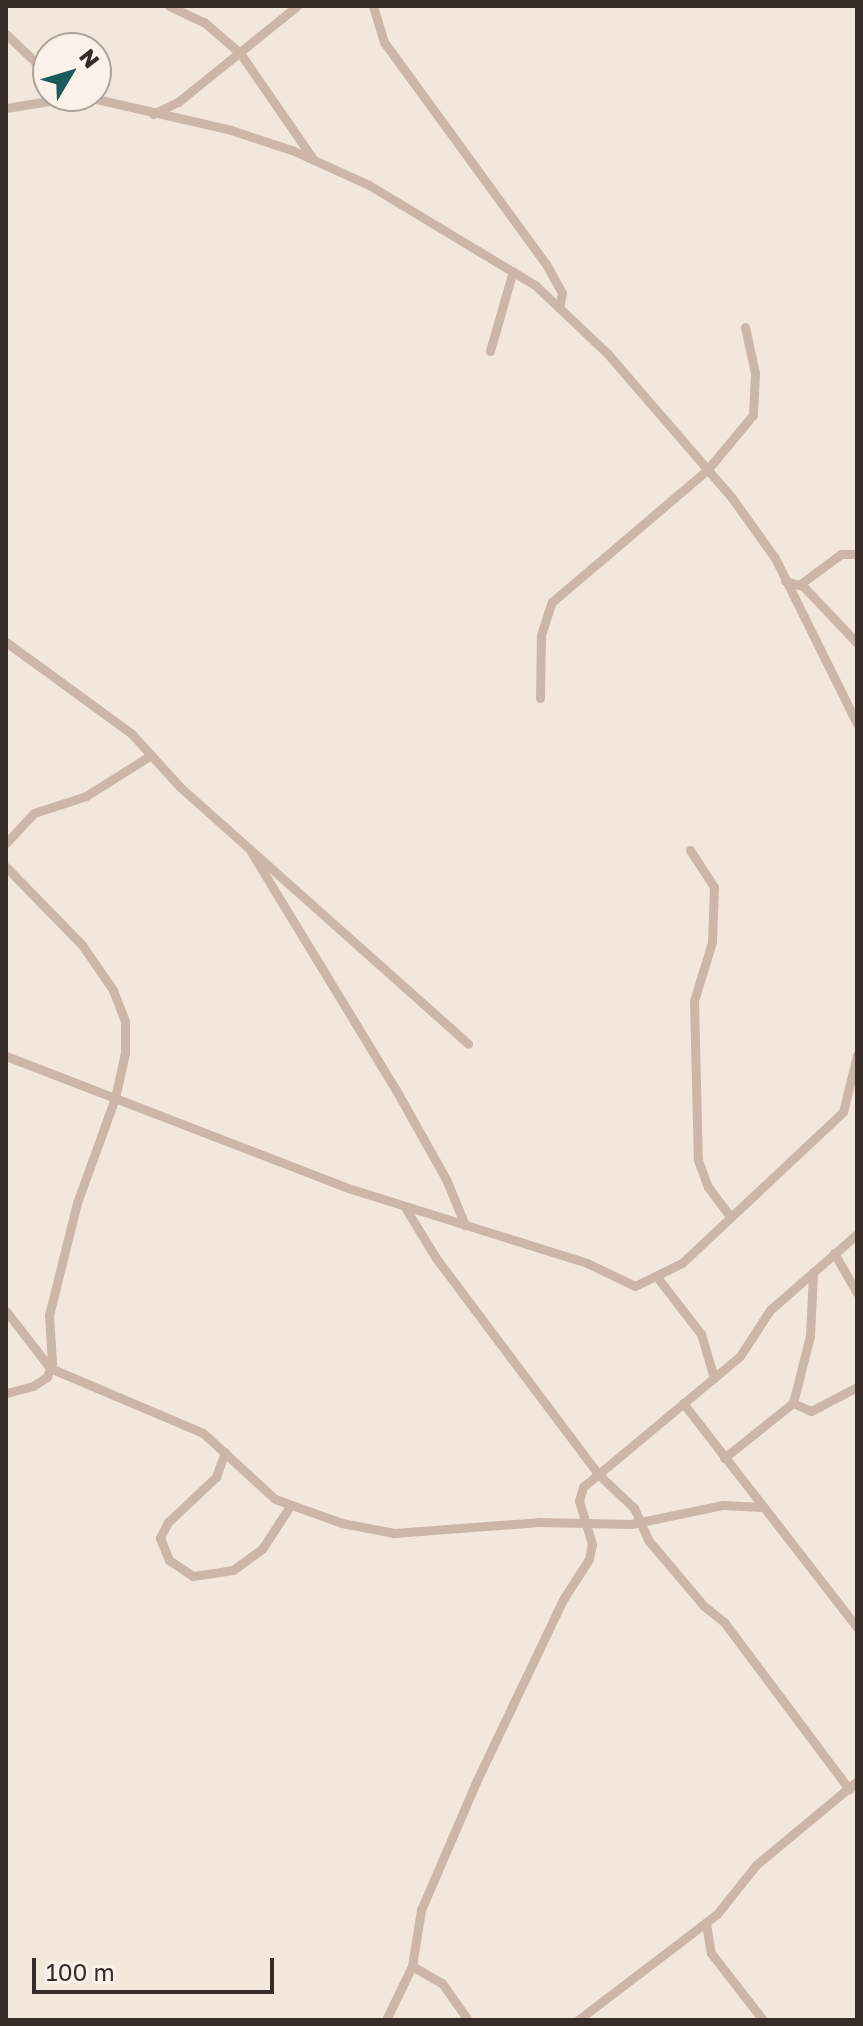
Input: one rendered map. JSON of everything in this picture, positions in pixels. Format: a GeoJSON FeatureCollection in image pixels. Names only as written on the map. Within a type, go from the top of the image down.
{"type":"FeatureCollection","features":[{"type":"Feature","properties":{"kind":"lane"},"geometry":{"type":"LineString","coordinates":[[169,6],[204,22],[240,53],[313,159]]}},
{"type":"Feature","properties":{"kind":"lane"},"geometry":{"type":"LineString","coordinates":[[153,114],[178,102],[297,6]]}},
{"type":"Feature","properties":{"kind":"lane"},"geometry":{"type":"LineString","coordinates":[[373,6],[384,42],[546,264],[562,293],[559,308]]}},
{"type":"Feature","properties":{"kind":"lane"},"geometry":{"type":"LineString","coordinates":[[6,34],[32,59]]}},
{"type":"Feature","properties":{"kind":"lane"},"geometry":{"type":"LineString","coordinates":[[112,104],[231,130],[313,159],[369,185],[513,271],[559,308],[607,353],[708,469],[775,558],[857,724]]}},
{"type":"Feature","properties":{"kind":"lane"},"geometry":{"type":"LineString","coordinates":[[6,108],[32,105]]}},
{"type":"Feature","properties":{"kind":"lane"},"geometry":{"type":"LineString","coordinates":[[490,351],[513,271]]}},
{"type":"Feature","properties":{"kind":"lane"},"geometry":{"type":"LineString","coordinates":[[540,698],[541,635],[552,602],[708,469],[753,415],[755,373],[745,327]]}},
{"type":"Feature","properties":{"kind":"lane"},"geometry":{"type":"LineString","coordinates":[[799,585],[841,554],[857,554]]}},
{"type":"Feature","properties":{"kind":"lane"},"geometry":{"type":"LineString","coordinates":[[785,581],[799,585],[857,643]]}},
{"type":"Feature","properties":{"kind":"lane"},"geometry":{"type":"LineString","coordinates":[[6,642],[131,733],[248,846],[468,1044]]}},
{"type":"Feature","properties":{"kind":"lane"},"geometry":{"type":"LineString","coordinates":[[6,843],[34,813],[86,796],[151,755]]}},
{"type":"Feature","properties":{"kind":"lane"},"geometry":{"type":"LineString","coordinates":[[248,846],[396,1090],[446,1179],[465,1225]]}},
{"type":"Feature","properties":{"kind":"lane"},"geometry":{"type":"LineString","coordinates":[[690,850],[714,887],[712,942],[694,1001],[698,1160],[708,1187],[730,1216]]}},
{"type":"Feature","properties":{"kind":"lane"},"geometry":{"type":"LineString","coordinates":[[6,867],[82,945],[113,990],[125,1022],[125,1053],[115,1098],[77,1203],[49,1315],[50,1368],[33,1386],[6,1393]]}},
{"type":"Feature","properties":{"kind":"lane"},"geometry":{"type":"LineString","coordinates":[[6,1056],[406,1209],[587,1263],[635,1286],[682,1263],[843,1112],[857,1055]]}},
{"type":"Feature","properties":{"kind":"lane"},"geometry":{"type":"LineString","coordinates":[[406,1209],[436,1258],[598,1474],[641,1522],[662,1558],[724,1622],[849,1789]]}},
{"type":"Feature","properties":{"kind":"lane"},"geometry":{"type":"LineString","coordinates":[[386,2020],[412,1966],[421,1910],[477,1780],[550,1626],[589,1559],[592,1544],[579,1501],[583,1487],[740,1356],[770,1310],[857,1234]]}},
{"type":"Feature","properties":{"kind":"lane"},"geometry":{"type":"LineString","coordinates":[[834,1253],[857,1293]]}},
{"type":"Feature","properties":{"kind":"lane"},"geometry":{"type":"LineString","coordinates":[[724,1458],[793,1403],[810,1336],[813,1272]]}},
{"type":"Feature","properties":{"kind":"lane"},"geometry":{"type":"LineString","coordinates":[[657,1277],[701,1334],[714,1378]]}},
{"type":"Feature","properties":{"kind":"lane"},"geometry":{"type":"LineString","coordinates":[[6,1311],[50,1368],[123,1402],[165,1413],[225,1452],[275,1499],[290,1506],[394,1533],[539,1522],[585,1525],[641,1522],[723,1505],[761,1507]]}},
{"type":"Feature","properties":{"kind":"lane"},"geometry":{"type":"LineString","coordinates":[[793,1403],[811,1411],[857,1387]]}},
{"type":"Feature","properties":{"kind":"lane"},"geometry":{"type":"LineString","coordinates":[[683,1403],[857,1627]]}},
{"type":"Feature","properties":{"kind":"lane"},"geometry":{"type":"LineString","coordinates":[[225,1452],[216,1477],[168,1522],[160,1538],[169,1560],[193,1576],[233,1570],[262,1549],[290,1506]]}},
{"type":"Feature","properties":{"kind":"lane"},"geometry":{"type":"LineString","coordinates":[[578,2020],[706,1923],[756,1865],[857,1781]]}},
{"type":"Feature","properties":{"kind":"lane"},"geometry":{"type":"LineString","coordinates":[[706,1923],[711,1953],[763,2020]]}},
{"type":"Feature","properties":{"kind":"lane"},"geometry":{"type":"LineString","coordinates":[[412,1966],[442,1983],[468,2020]]}}]}
